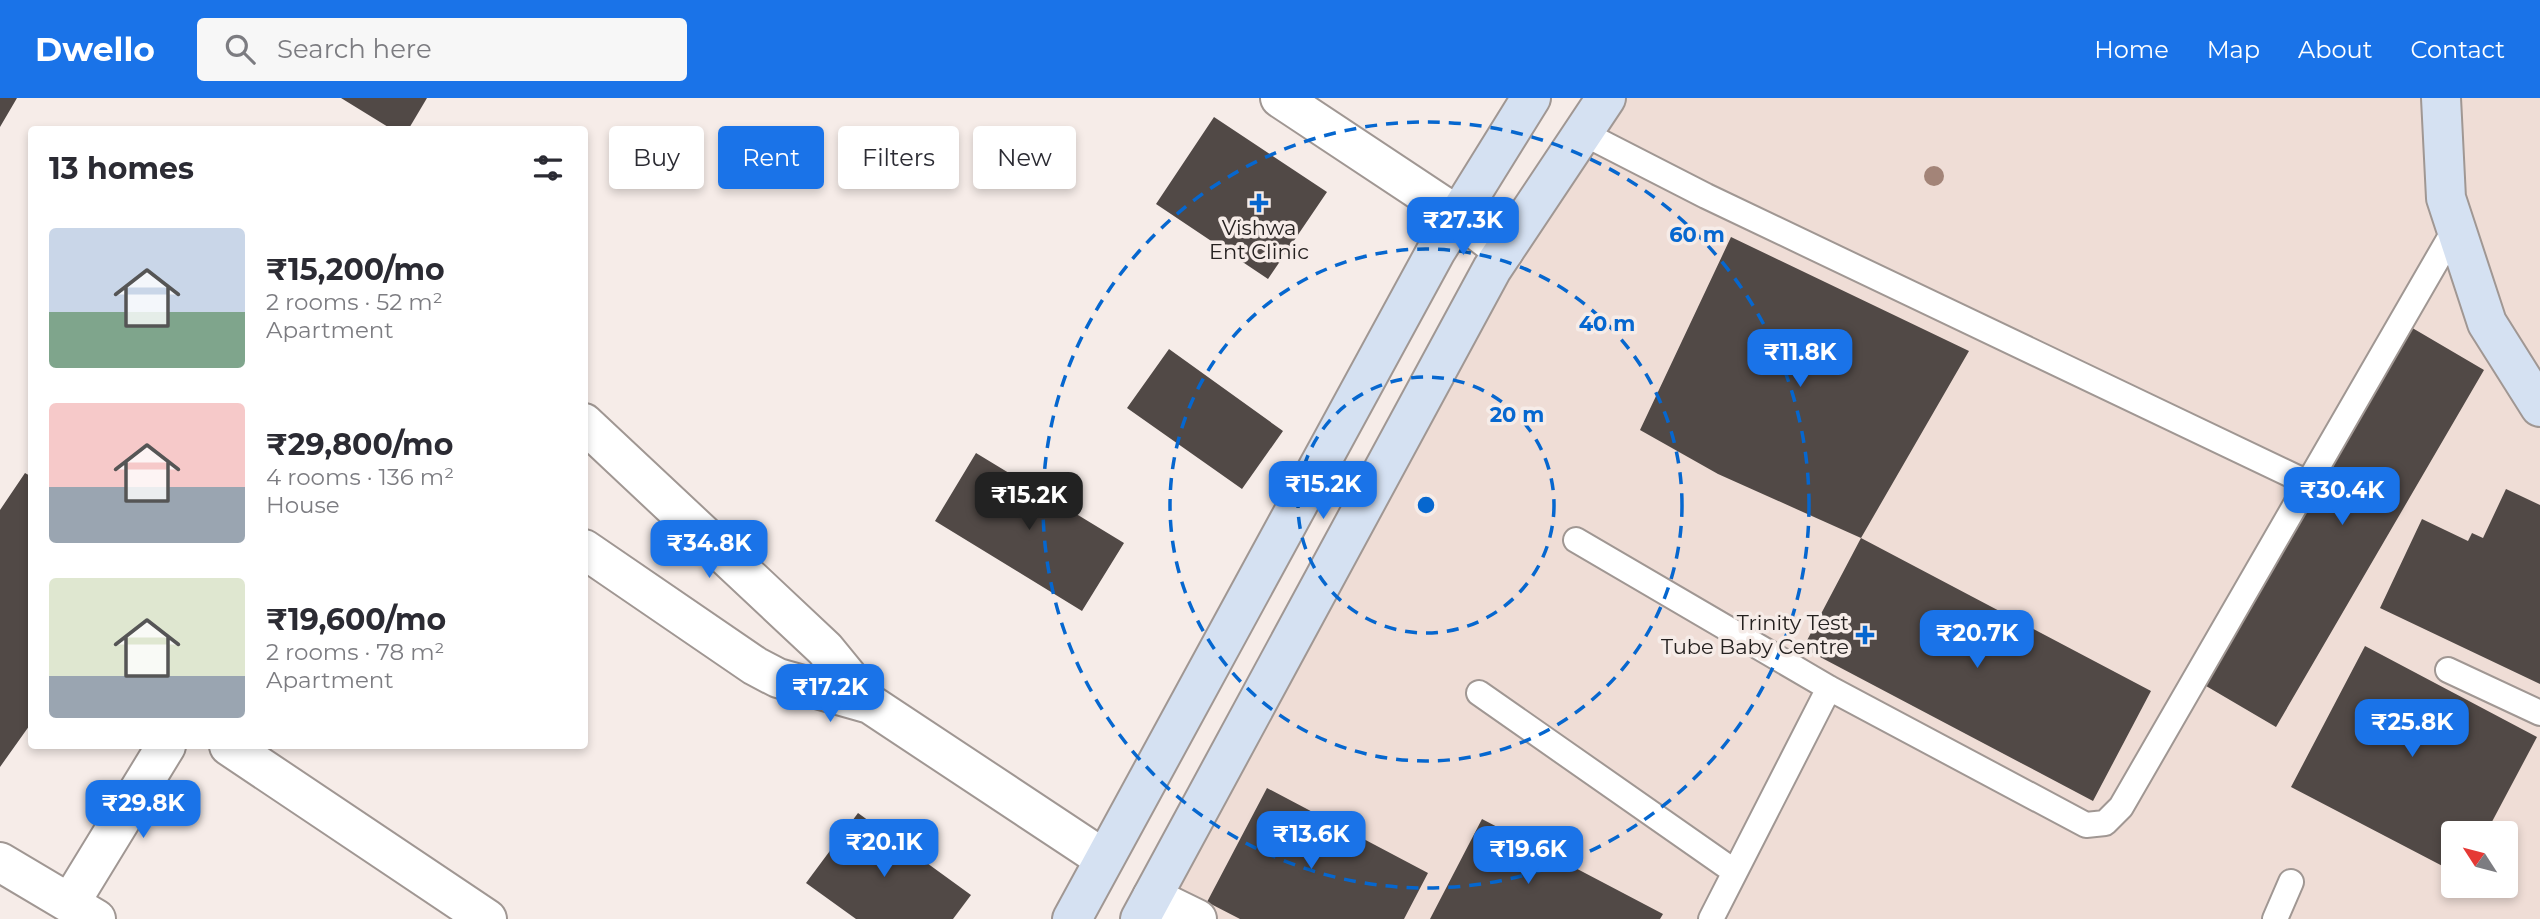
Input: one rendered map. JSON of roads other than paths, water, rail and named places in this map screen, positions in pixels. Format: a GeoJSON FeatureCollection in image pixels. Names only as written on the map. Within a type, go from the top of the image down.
{"type":"FeatureCollection","features":[{"type":"Feature","properties":{"kind":"street"},"geometry":{"type":"LineString","coordinates":[[1280,98],[1458,216],[1504,251]]}},
{"type":"Feature","properties":{"kind":"street"},"geometry":{"type":"LineString","coordinates":[[1072,919],[1436,251],[1531,98]]}},
{"type":"Feature","properties":{"kind":"street"},"geometry":{"type":"LineString","coordinates":[[1196,919],[1146,908],[1492,269],[1606,98]]}},
{"type":"Feature","properties":{"kind":"street"},"geometry":{"type":"LineString","coordinates":[[2441,98],[2446,198],[2487,323],[2540,407]]}},
{"type":"Feature","properties":{"kind":"street"},"geometry":{"type":"LineString","coordinates":[[588,427],[825,649],[870,704],[1104,859]]}},
{"type":"Feature","properties":{"kind":"street"},"geometry":{"type":"LineString","coordinates":[[588,552],[755,666],[778,678],[870,704]]}},
{"type":"Feature","properties":{"kind":"street"},"geometry":{"type":"LineString","coordinates":[[0,862],[83,911],[164,749]]}},
{"type":"Feature","properties":{"kind":"street"},"geometry":{"type":"LineString","coordinates":[[233,749],[486,919]]}},
{"type":"Feature","properties":{"kind":"lane"},"geometry":{"type":"LineString","coordinates":[[1583,133],[1706,197],[2308,483]]}},
{"type":"Feature","properties":{"kind":"lane"},"geometry":{"type":"LineString","coordinates":[[1576,540],[1829,688],[2085,825],[2105,823],[2122,807],[2456,227]]}},
{"type":"Feature","properties":{"kind":"lane"},"geometry":{"type":"LineString","coordinates":[[2448,670],[2540,713]]}},
{"type":"Feature","properties":{"kind":"lane"},"geometry":{"type":"LineString","coordinates":[[1711,919],[1829,688]]}},
{"type":"Feature","properties":{"kind":"lane"},"geometry":{"type":"LineString","coordinates":[[1479,693],[1735,872]]}},
{"type":"Feature","properties":{"kind":"lane"},"geometry":{"type":"LineString","coordinates":[[2275,919],[2291,882]]}},
{"type":"Feature","properties":{"kind":"place","name":"Vishwa Ent Clinic"},"geometry":{"type":"Point","coordinates":[1259,203]}},
{"type":"Feature","properties":{"kind":"place","name":"Trinity Test Tube Baby Centre"},"geometry":{"type":"Point","coordinates":[1865,635]}}]}
